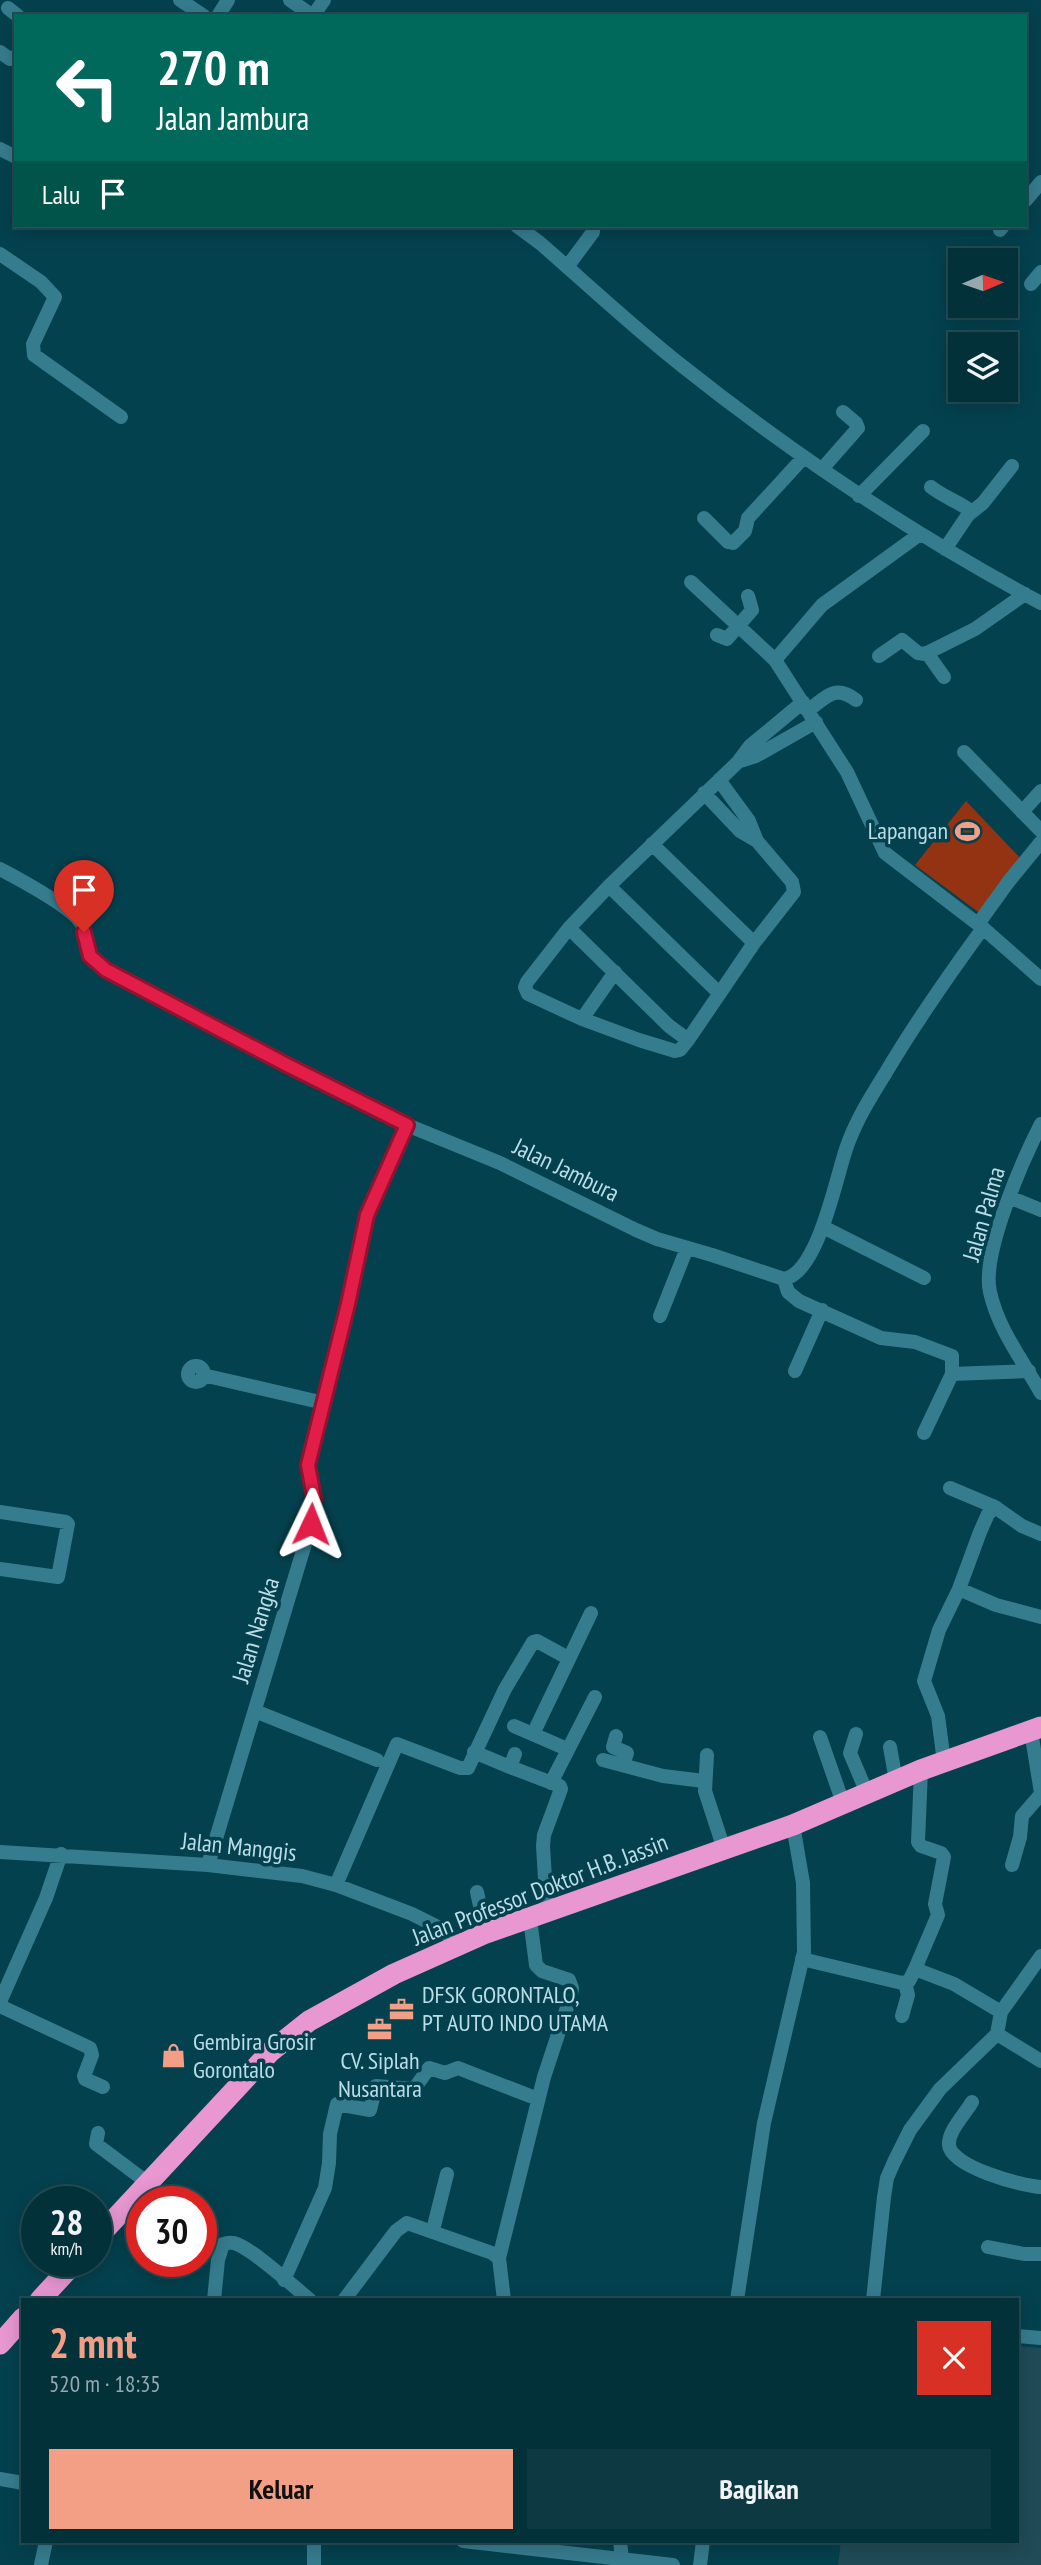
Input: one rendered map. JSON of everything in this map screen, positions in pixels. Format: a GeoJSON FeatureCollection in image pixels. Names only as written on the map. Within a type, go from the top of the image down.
{"type":"FeatureCollection","features":[{"type":"Feature","properties":{"kind":"highway","name":"Jalan Professor Doktor H.B. Jassin"},"geometry":{"type":"LineString","coordinates":[[112,2222],[270,2052],[309,2021],[364,1989],[486,1933],[793,1825],[921,1770],[1036,1729]]}},
{"type":"Feature","properties":{"kind":"highway"},"geometry":{"type":"LineString","coordinates":[[42,2298],[61,2277]]}},
{"type":"Feature","properties":{"kind":"highway"},"geometry":{"type":"LineString","coordinates":[[0,2344],[21,2322]]}},
{"type":"Feature","properties":{"kind":"street"},"geometry":{"type":"LineString","coordinates":[[290,0],[310,14]]}},
{"type":"Feature","properties":{"kind":"street"},"geometry":{"type":"LineString","coordinates":[[1027,199],[1041,182]]}},
{"type":"Feature","properties":{"kind":"street"},"geometry":{"type":"LineString","coordinates":[[519,228],[681,365],[804,457],[920,534],[1041,603]]}},
{"type":"Feature","properties":{"kind":"street"},"geometry":{"type":"LineString","coordinates":[[567,267],[593,232]]}},
{"type":"Feature","properties":{"kind":"street"},"geometry":{"type":"LineString","coordinates":[[0,254],[41,282],[55,297],[33,344],[34,355],[121,417]]}},
{"type":"Feature","properties":{"kind":"street"},"geometry":{"type":"LineString","coordinates":[[1031,284],[1041,272]]}},
{"type":"Feature","properties":{"kind":"street"},"geometry":{"type":"LineString","coordinates":[[822,469],[858,428],[843,412]]}},
{"type":"Feature","properties":{"kind":"street"},"geometry":{"type":"LineString","coordinates":[[859,496],[923,430]]}},
{"type":"Feature","properties":{"kind":"street"},"geometry":{"type":"LineString","coordinates":[[704,519],[728,542],[733,543],[745,531],[748,518],[804,457]]}},
{"type":"Feature","properties":{"kind":"street"},"geometry":{"type":"LineString","coordinates":[[945,549],[971,511],[983,503],[1012,466]]}},
{"type":"Feature","properties":{"kind":"street"},"geometry":{"type":"LineString","coordinates":[[931,487],[945,498],[953,498],[971,511]]}},
{"type":"Feature","properties":{"kind":"street"},"geometry":{"type":"LineString","coordinates":[[775,660],[822,605],[920,534]]}},
{"type":"Feature","properties":{"kind":"street"},"geometry":{"type":"LineString","coordinates":[[691,582],[775,660],[847,772],[885,853],[980,926],[1041,979]]}},
{"type":"Feature","properties":{"kind":"street"},"geometry":{"type":"LineString","coordinates":[[879,656],[902,640],[918,653],[927,653],[975,629],[1025,594]]}},
{"type":"Feature","properties":{"kind":"street"},"geometry":{"type":"LineString","coordinates":[[718,635],[727,639],[740,626],[752,610],[748,596]]}},
{"type":"Feature","properties":{"kind":"street"},"geometry":{"type":"LineString","coordinates":[[927,653],[944,677]]}},
{"type":"Feature","properties":{"kind":"street"},"geometry":{"type":"LineString","coordinates":[[738,762],[756,755],[831,694],[844,691],[856,700]]}},
{"type":"Feature","properties":{"kind":"street"},"geometry":{"type":"LineString","coordinates":[[719,780],[749,821],[757,841],[792,882],[794,892],[754,943],[680,1050],[675,1051],[582,1019],[531,997],[526,991],[527,982],[569,928],[609,886],[704,793],[738,762],[750,746],[809,711]]}},
{"type":"Feature","properties":{"kind":"street"},"geometry":{"type":"LineString","coordinates":[[964,752],[1041,831]]}},
{"type":"Feature","properties":{"kind":"street"},"geometry":{"type":"LineString","coordinates":[[1022,812],[1041,791]]}},
{"type":"Feature","properties":{"kind":"street"},"geometry":{"type":"LineString","coordinates":[[704,793],[740,831],[757,841]]}},
{"type":"Feature","properties":{"kind":"street"},"geometry":{"type":"LineString","coordinates":[[718,808],[730,796]]}},
{"type":"Feature","properties":{"kind":"street"},"geometry":{"type":"LineString","coordinates":[[923,1433],[953,1374],[953,1358],[947,1353],[915,1342],[881,1338],[794,1298],[788,1292],[784,1279],[793,1276],[804,1264],[823,1227],[847,1147],[863,1112],[930,999],[1009,881],[1041,842]]}},
{"type":"Feature","properties":{"kind":"street"},"geometry":{"type":"LineString","coordinates":[[652,844],[754,943]]}},
{"type":"Feature","properties":{"kind":"street","name":"Jalan Jambura"},"geometry":{"type":"LineString","coordinates":[[0,869],[48,897],[79,921],[90,956],[106,970],[289,1066],[407,1125],[500,1163],[636,1230],[784,1279]]}},
{"type":"Feature","properties":{"kind":"street"},"geometry":{"type":"LineString","coordinates":[[609,886],[719,993]]}},
{"type":"Feature","properties":{"kind":"street"},"geometry":{"type":"LineString","coordinates":[[569,928],[669,1026],[688,1040]]}},
{"type":"Feature","properties":{"kind":"street"},"geometry":{"type":"LineString","coordinates":[[582,1019],[615,972]]}},
{"type":"Feature","properties":{"kind":"street","name":"Jalan Palma"},"geometry":{"type":"LineString","coordinates":[[1041,1124],[1036,1147],[1009,1197],[993,1254],[989,1290],[1008,1337],[1041,1392]]}},
{"type":"Feature","properties":{"kind":"street","name":"Jalan Nangka"},"geometry":{"type":"LineString","coordinates":[[208,1865],[311,1524],[314,1497],[308,1465],[357,1267],[367,1215],[407,1125]]}},
{"type":"Feature","properties":{"kind":"street"},"geometry":{"type":"LineString","coordinates":[[1009,1197],[1041,1210]]}},
{"type":"Feature","properties":{"kind":"street"},"geometry":{"type":"LineString","coordinates":[[823,1227],[924,1278]]}},
{"type":"Feature","properties":{"kind":"street"},"geometry":{"type":"LineString","coordinates":[[660,1316],[687,1248]]}},
{"type":"Feature","properties":{"kind":"street"},"geometry":{"type":"LineString","coordinates":[[795,1371],[822,1310]]}},
{"type":"Feature","properties":{"kind":"street"},"geometry":{"type":"LineString","coordinates":[[953,1374],[1029,1371]]}},
{"type":"Feature","properties":{"kind":"street"},"geometry":{"type":"LineString","coordinates":[[203,1375],[324,1403]]}},
{"type":"Feature","properties":{"kind":"street"},"geometry":{"type":"LineString","coordinates":[[950,1488],[995,1507],[1022,1526],[1041,1534]]}},
{"type":"Feature","properties":{"kind":"street"},"geometry":{"type":"LineString","coordinates":[[944,1762],[938,1716],[924,1681],[939,1630],[959,1589],[988,1514],[995,1507]]}},
{"type":"Feature","properties":{"kind":"street"},"geometry":{"type":"LineString","coordinates":[[0,1512],[68,1524],[58,1577],[0,1569]]}},
{"type":"Feature","properties":{"kind":"street"},"geometry":{"type":"LineString","coordinates":[[959,1589],[996,1605],[1041,1617]]}},
{"type":"Feature","properties":{"kind":"street"},"geometry":{"type":"LineString","coordinates":[[533,1734],[591,1612]]}},
{"type":"Feature","properties":{"kind":"street"},"geometry":{"type":"LineString","coordinates":[[336,1885],[397,1744],[468,1768],[505,1689],[533,1642],[543,1644],[568,1658]]}},
{"type":"Feature","properties":{"kind":"street"},"geometry":{"type":"LineString","coordinates":[[551,1783],[566,1749],[595,1697]]}},
{"type":"Feature","properties":{"kind":"street"},"geometry":{"type":"LineString","coordinates":[[255,1711],[377,1760]]}},
{"type":"Feature","properties":{"kind":"street"},"geometry":{"type":"LineString","coordinates":[[514,1726],[566,1749]]}},
{"type":"Feature","properties":{"kind":"street"},"geometry":{"type":"LineString","coordinates":[[1012,1865],[1020,1837],[1022,1816],[1041,1793],[1036,1729]]}},
{"type":"Feature","properties":{"kind":"street"},"geometry":{"type":"LineString","coordinates":[[856,1734],[850,1753],[867,1793]]}},
{"type":"Feature","properties":{"kind":"street"},"geometry":{"type":"LineString","coordinates":[[616,1736],[612,1746],[627,1753],[624,1765]]}},
{"type":"Feature","properties":{"kind":"street"},"geometry":{"type":"LineString","coordinates":[[820,1737],[843,1803]]}},
{"type":"Feature","properties":{"kind":"street"},"geometry":{"type":"LineString","coordinates":[[890,1747],[896,1781]]}},
{"type":"Feature","properties":{"kind":"street"},"geometry":{"type":"LineString","coordinates":[[474,1752],[512,1760],[560,1786],[544,1835],[536,1965],[545,1972],[569,1980],[572,1988],[569,2005],[538,2099],[499,2258],[504,2298]]}},
{"type":"Feature","properties":{"kind":"street"},"geometry":{"type":"LineString","coordinates":[[707,1755],[704,1781],[724,1849]]}},
{"type":"Feature","properties":{"kind":"street"},"geometry":{"type":"LineString","coordinates":[[603,1760],[663,1776],[704,1781]]}},
{"type":"Feature","properties":{"kind":"street"},"geometry":{"type":"LineString","coordinates":[[802,1959],[909,1982],[938,1915],[934,1904],[944,1857],[918,1842],[921,1770]]}},
{"type":"Feature","properties":{"kind":"street"},"geometry":{"type":"LineString","coordinates":[[737,2298],[764,2123],[802,1959],[803,1883],[793,1825]]}},
{"type":"Feature","properties":{"kind":"street","name":"Jalan Manggis"},"geometry":{"type":"LineString","coordinates":[[0,1852],[208,1865],[289,1874],[336,1885],[431,1923],[442,1929],[457,1945]]}},
{"type":"Feature","properties":{"kind":"street"},"geometry":{"type":"LineString","coordinates":[[61,1854],[50,1887],[0,2004],[90,2048],[92,2055],[84,2076],[103,2087]]}},
{"type":"Feature","properties":{"kind":"street"},"geometry":{"type":"LineString","coordinates":[[477,1892],[486,1933]]}},
{"type":"Feature","properties":{"kind":"street"},"geometry":{"type":"LineString","coordinates":[[873,2298],[884,2197],[887,2178],[894,2162],[910,2130],[940,2089],[997,2034],[1001,2012],[1041,1956]]}},
{"type":"Feature","properties":{"kind":"street"},"geometry":{"type":"LineString","coordinates":[[915,1969],[954,1984],[1001,2012]]}},
{"type":"Feature","properties":{"kind":"street"},"geometry":{"type":"LineString","coordinates":[[902,2016],[908,1995],[905,1983]]}},
{"type":"Feature","properties":{"kind":"street"},"geometry":{"type":"LineString","coordinates":[[997,2034],[1041,2061]]}},
{"type":"Feature","properties":{"kind":"street"},"geometry":{"type":"LineString","coordinates":[[284,2280],[325,2188],[330,2134],[337,2104],[370,2110],[376,2086],[414,2090],[429,2068],[445,2073],[458,2068],[538,2099]]}},
{"type":"Feature","properties":{"kind":"street"},"geometry":{"type":"LineString","coordinates":[[972,2102],[949,2143],[952,2152],[962,2161],[1005,2179],[1041,2187]]}},
{"type":"Feature","properties":{"kind":"street"},"geometry":{"type":"LineString","coordinates":[[98,2133],[96,2144],[148,2183]]}},
{"type":"Feature","properties":{"kind":"street"},"geometry":{"type":"LineString","coordinates":[[433,2230],[447,2174]]}},
{"type":"Feature","properties":{"kind":"street"},"geometry":{"type":"LineString","coordinates":[[346,2298],[401,2225],[412,2223],[433,2230],[499,2258]]}},
{"type":"Feature","properties":{"kind":"street"},"geometry":{"type":"LineString","coordinates":[[214,2298],[219,2253],[227,2242],[240,2246],[307,2298]]}},
{"type":"Feature","properties":{"kind":"street"},"geometry":{"type":"LineString","coordinates":[[988,2247],[1024,2254],[1041,2254]]}},
{"type":"Feature","properties":{"kind":"street"},"geometry":{"type":"LineString","coordinates":[[1019,2336],[1041,2338]]}},
{"type":"Feature","properties":{"kind":"street"},"geometry":{"type":"LineString","coordinates":[[0,2479],[21,2483]]}},
{"type":"Feature","properties":{"kind":"street"},"geometry":{"type":"LineString","coordinates":[[41,2565],[46,2543]]}},
{"type":"Feature","properties":{"kind":"street"},"geometry":{"type":"LineString","coordinates":[[314,2543],[314,2565]]}},
{"type":"Feature","properties":{"kind":"street"},"geometry":{"type":"LineString","coordinates":[[482,2543],[673,2565]]}},
{"type":"Feature","properties":{"kind":"street"},"geometry":{"type":"LineString","coordinates":[[620,2543],[622,2559]]}},
{"type":"Feature","properties":{"kind":"street"},"geometry":{"type":"LineString","coordinates":[[700,2565],[703,2543]]}},
{"type":"Feature","properties":{"kind":"shaded area","name":"Lapangan"},"geometry":{"type":"Polygon","coordinates":[[[966,801],[1022,860],[981,914],[915,865],[966,801]]]}},
{"type":"Feature","properties":{"kind":"shaded area"},"geometry":{"type":"Polygon","coordinates":[[[1019,2346],[1041,2348],[1041,2565],[838,2565],[841,2543],[1019,2543],[1019,2346]]]}},
{"type":"Feature","properties":{"kind":"place","name":"Lapangan"},"geometry":{"type":"Point","coordinates":[968,831]}},
{"type":"Feature","properties":{"kind":"place","name":"DFSK GORONTALO, PT AUTO INDO UTAMA"},"geometry":{"type":"Point","coordinates":[402,2009]}},
{"type":"Feature","properties":{"kind":"place","name":"CV. Siplah Nusantara"},"geometry":{"type":"Point","coordinates":[380,2030]}},
{"type":"Feature","properties":{"kind":"place","name":"Gembira Grosir Gorontalo"},"geometry":{"type":"Point","coordinates":[173,2056]}},
{"type":"Feature","properties":{"kind":"route"},"geometry":{"type":"LineString","coordinates":[[84,932],[90,956],[106,970],[407,1125],[376,1189],[367,1215],[360,1254],[308,1465],[314,1497],[311,1524]]}}]}
